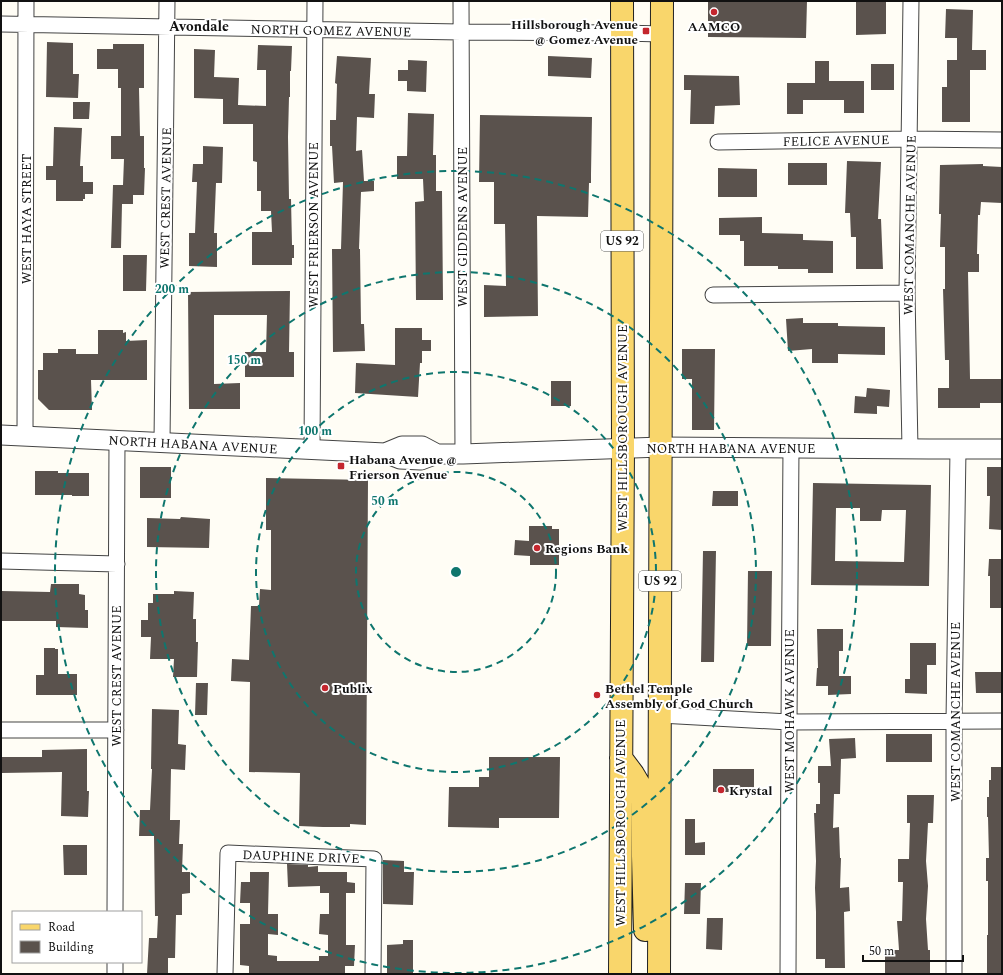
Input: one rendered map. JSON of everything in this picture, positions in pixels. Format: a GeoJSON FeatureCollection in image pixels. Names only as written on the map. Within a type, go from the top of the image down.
{"type":"FeatureCollection","features":[{"type":"Feature","properties":{"kind":"main road","name":"WEST HILLSBOROUGH AVENUE"},"geometry":{"type":"LineString","coordinates":[[620,974],[623,448],[622,1]]}},
{"type":"Feature","properties":{"kind":"main road","name":"US 92"},"geometry":{"type":"LineString","coordinates":[[659,974],[662,1]]}},
{"type":"Feature","properties":{"kind":"main road"},"geometry":{"type":"LineString","coordinates":[[621,758],[634,774],[643,791],[644,929],[655,974]]}},
{"type":"Feature","properties":{"kind":"street","name":"WEST HAYA STREET"},"geometry":{"type":"LineString","coordinates":[[25,436],[26,1]]}},
{"type":"Feature","properties":{"kind":"street","name":"WEST CREST AVENUE"},"geometry":{"type":"LineString","coordinates":[[162,442],[167,1]]}},
{"type":"Feature","properties":{"kind":"street","name":"WEST FRIERSON AVENUE"},"geometry":{"type":"LineString","coordinates":[[312,449],[315,1]]}},
{"type":"Feature","properties":{"kind":"street","name":"WEST GIDDENS AVENUE"},"geometry":{"type":"LineString","coordinates":[[461,1],[464,454]]}},
{"type":"Feature","properties":{"kind":"street","name":"WEST COMANCHE AVENUE"},"geometry":{"type":"LineString","coordinates":[[910,449],[907,293],[911,1]]}},
{"type":"Feature","properties":{"kind":"street","name":"NORTH GOMEZ AVENUE"},"geometry":{"type":"LineString","coordinates":[[1,24],[662,34]]}},
{"type":"Feature","properties":{"kind":"street","name":"FELICE AVENUE"},"geometry":{"type":"LineString","coordinates":[[718,142],[910,139],[1002,140]]}},
{"type":"Feature","properties":{"kind":"street"},"geometry":{"type":"LineString","coordinates":[[713,295],[907,293]]}},
{"type":"Feature","properties":{"kind":"street","name":"NORTH HABANA AVENUE"},"geometry":{"type":"LineString","coordinates":[[1,436],[385,453],[402,446],[422,446],[437,454],[660,447],[1002,449]]}},
{"type":"Feature","properties":{"kind":"street","name":"WEST CREST AVENUE"},"geometry":{"type":"LineString","coordinates":[[115,911],[118,440]]}},
{"type":"Feature","properties":{"kind":"street","name":"WEST MOHAWK AVENUE"},"geometry":{"type":"LineString","coordinates":[[788,974],[791,448]]}},
{"type":"Feature","properties":{"kind":"street","name":"WEST COMANCHE AVENUE"},"geometry":{"type":"LineString","coordinates":[[954,974],[954,721],[958,449]]}},
{"type":"Feature","properties":{"kind":"street"},"geometry":{"type":"LineString","coordinates":[[1,561],[117,564]]}},
{"type":"Feature","properties":{"kind":"street"},"geometry":{"type":"LineString","coordinates":[[660,715],[789,722],[1002,721]]}},
{"type":"Feature","properties":{"kind":"street"},"geometry":{"type":"LineString","coordinates":[[1,730],[116,730]]}},
{"type":"Feature","properties":{"kind":"street","name":"DAUPHINE DRIVE"},"geometry":{"type":"LineString","coordinates":[[224,974],[228,854],[374,859],[373,974]]}},
{"type":"Feature","properties":{"kind":"street"},"geometry":{"type":"LineString","coordinates":[[115,963],[115,974]]}},
{"type":"Feature","properties":{"kind":"building"},"geometry":{"type":"Polygon","coordinates":[[[708,1],[807,1],[806,38],[708,37],[708,1]]]}},
{"type":"Feature","properties":{"kind":"building"},"geometry":{"type":"Polygon","coordinates":[[[856,1],[886,1],[886,34],[856,35],[856,1]]]}},
{"type":"Feature","properties":{"kind":"building"},"geometry":{"type":"Polygon","coordinates":[[[946,9],[973,10],[972,50],[986,50],[986,70],[970,70],[970,122],[942,122],[942,87],[947,87],[947,60],[957,60],[957,38],[945,38],[946,9]]]}},
{"type":"Feature","properties":{"kind":"building"},"geometry":{"type":"Polygon","coordinates":[[[47,42],[73,43],[73,74],[79,74],[78,98],[46,97],[47,42]]]}},
{"type":"Feature","properties":{"kind":"building"},"geometry":{"type":"Polygon","coordinates":[[[113,44],[144,44],[144,88],[139,88],[140,136],[144,136],[144,195],[133,195],[133,204],[122,204],[121,248],[111,248],[113,185],[123,185],[124,159],[111,159],[111,136],[121,136],[121,88],[118,88],[118,69],[97,69],[97,49],[113,49],[113,44]]]}},
{"type":"Feature","properties":{"kind":"building"},"geometry":{"type":"Polygon","coordinates":[[[258,45],[292,46],[288,137],[289,199],[291,199],[292,245],[294,245],[294,258],[292,258],[292,265],[252,265],[252,232],[272,232],[271,211],[261,211],[261,191],[257,191],[257,162],[253,161],[253,124],[223,124],[223,99],[194,98],[194,49],[215,50],[214,77],[239,78],[238,105],[266,106],[266,70],[257,70],[258,45]]]}},
{"type":"Feature","properties":{"kind":"building"},"geometry":{"type":"Polygon","coordinates":[[[337,56],[371,58],[369,94],[375,94],[374,118],[357,117],[356,151],[362,150],[364,181],[374,181],[374,191],[361,192],[359,249],[361,324],[364,324],[365,351],[333,352],[332,249],[341,249],[343,182],[334,183],[332,146],[330,146],[330,120],[336,120],[337,84],[335,83],[337,56]]]}},
{"type":"Feature","properties":{"kind":"building"},"geometry":{"type":"Polygon","coordinates":[[[548,56],[592,58],[591,78],[548,76],[548,56]]]}},
{"type":"Feature","properties":{"kind":"building"},"geometry":{"type":"Polygon","coordinates":[[[408,60],[427,61],[426,92],[407,91],[407,81],[398,81],[398,70],[408,70],[408,60]]]}},
{"type":"Feature","properties":{"kind":"building"},"geometry":{"type":"Polygon","coordinates":[[[815,61],[829,61],[829,81],[864,81],[864,113],[844,113],[844,100],[803,100],[803,114],[787,114],[787,83],[815,83],[815,61]]]}},
{"type":"Feature","properties":{"kind":"building"},"geometry":{"type":"Polygon","coordinates":[[[871,64],[894,64],[894,90],[871,90],[871,64]]]}},
{"type":"Feature","properties":{"kind":"building"},"geometry":{"type":"Polygon","coordinates":[[[684,75],[739,76],[740,105],[715,106],[714,124],[690,124],[691,90],[684,90],[684,75]]]}},
{"type":"Feature","properties":{"kind":"building"},"geometry":{"type":"Polygon","coordinates":[[[73,102],[90,102],[89,119],[73,119],[73,102]]]}},
{"type":"Feature","properties":{"kind":"building"},"geometry":{"type":"Polygon","coordinates":[[[408,113],[434,114],[433,155],[436,155],[436,191],[442,191],[443,300],[416,300],[415,202],[424,201],[423,179],[397,179],[397,156],[407,156],[408,113]]]}},
{"type":"Feature","properties":{"kind":"building"},"geometry":{"type":"Polygon","coordinates":[[[480,115],[592,117],[591,183],[589,183],[588,217],[537,216],[538,316],[484,317],[484,285],[506,286],[505,224],[494,224],[494,182],[479,182],[480,115]]]}},
{"type":"Feature","properties":{"kind":"building"},"geometry":{"type":"Polygon","coordinates":[[[54,127],[82,128],[80,166],[83,166],[83,182],[93,182],[93,194],[85,194],[85,199],[83,199],[83,201],[56,201],[56,180],[46,180],[46,166],[53,166],[54,127]]]}},
{"type":"Feature","properties":{"kind":"building"},"geometry":{"type":"Polygon","coordinates":[[[203,146],[223,147],[222,183],[216,183],[214,233],[217,233],[217,267],[189,266],[189,233],[195,233],[197,182],[192,182],[193,164],[203,164],[203,146]]]}},
{"type":"Feature","properties":{"kind":"building"},"geometry":{"type":"Polygon","coordinates":[[[847,161],[881,162],[878,219],[881,219],[883,269],[856,269],[856,237],[851,237],[850,213],[845,213],[847,161]]]}},
{"type":"Feature","properties":{"kind":"building"},"geometry":{"type":"Polygon","coordinates":[[[788,163],[827,163],[827,185],[788,185],[788,163]]]}},
{"type":"Feature","properties":{"kind":"building"},"geometry":{"type":"Polygon","coordinates":[[[983,164],[983,166],[1002,167],[1002,203],[981,202],[980,215],[978,215],[977,254],[979,254],[979,272],[968,272],[970,379],[1002,379],[1002,403],[980,403],[980,408],[938,408],[938,388],[949,388],[949,360],[945,360],[943,289],[945,289],[945,247],[940,247],[940,165],[983,164]]]}},
{"type":"Feature","properties":{"kind":"building"},"geometry":{"type":"Polygon","coordinates":[[[718,168],[757,169],[757,197],[718,197],[718,168]]]}},
{"type":"Feature","properties":{"kind":"building"},"geometry":{"type":"Polygon","coordinates":[[[762,217],[762,233],[803,234],[803,240],[833,241],[833,273],[808,273],[808,269],[778,269],[778,266],[744,266],[744,241],[740,241],[740,235],[719,235],[719,218],[762,217]]]}},
{"type":"Feature","properties":{"kind":"building"},"geometry":{"type":"Polygon","coordinates":[[[123,255],[147,255],[146,291],[123,291],[123,255]]]}},
{"type":"Feature","properties":{"kind":"building"},"geometry":{"type":"Polygon","coordinates":[[[290,291],[289,352],[294,352],[294,377],[245,377],[245,352],[266,352],[267,315],[214,315],[214,384],[240,383],[240,409],[189,409],[188,292],[290,291]]]}},
{"type":"Feature","properties":{"kind":"building"},"geometry":{"type":"Polygon","coordinates":[[[803,318],[803,323],[838,323],[838,326],[885,327],[885,355],[838,354],[838,363],[812,363],[812,349],[788,351],[786,319],[803,318]]]}},
{"type":"Feature","properties":{"kind":"building"},"geometry":{"type":"Polygon","coordinates":[[[395,328],[422,328],[422,340],[431,340],[431,351],[422,351],[418,397],[355,393],[356,363],[395,365],[395,328]]]}},
{"type":"Feature","properties":{"kind":"building"},"geometry":{"type":"Polygon","coordinates":[[[98,330],[123,330],[123,333],[126,332],[126,341],[147,340],[147,380],[91,380],[92,410],[49,410],[38,399],[38,370],[43,370],[43,353],[58,353],[58,349],[76,349],[76,354],[98,354],[98,330]]]}},
{"type":"Feature","properties":{"kind":"building"},"geometry":{"type":"Polygon","coordinates":[[[682,349],[715,349],[714,430],[692,430],[692,379],[682,379],[682,349]]]}},
{"type":"Feature","properties":{"kind":"building"},"geometry":{"type":"Polygon","coordinates":[[[551,381],[571,381],[571,406],[551,406],[551,381]]]}},
{"type":"Feature","properties":{"kind":"building"},"geometry":{"type":"Polygon","coordinates":[[[867,388],[890,390],[889,407],[877,406],[877,414],[854,413],[855,396],[866,397],[867,388]]]}},
{"type":"Feature","properties":{"kind":"building"},"geometry":{"type":"Polygon","coordinates":[[[140,467],[171,467],[171,498],[140,498],[140,467]]]}},
{"type":"Feature","properties":{"kind":"building"},"geometry":{"type":"Polygon","coordinates":[[[987,467],[1002,467],[1002,530],[989,529],[990,496],[987,496],[987,467]]]}},
{"type":"Feature","properties":{"kind":"building"},"geometry":{"type":"Polygon","coordinates":[[[35,471],[89,473],[89,496],[35,495],[35,471]]]}},
{"type":"Feature","properties":{"kind":"building"},"geometry":{"type":"Polygon","coordinates":[[[266,478],[368,480],[366,825],[350,824],[350,827],[299,826],[300,773],[249,772],[250,682],[231,681],[232,659],[249,660],[251,606],[259,606],[260,589],[271,590],[271,530],[266,530],[266,478]]]}},
{"type":"Feature","properties":{"kind":"building"},"geometry":{"type":"Polygon","coordinates":[[[813,483],[931,485],[929,586],[811,585],[813,483]],[[836,508],[835,561],[904,562],[906,510],[882,510],[881,521],[860,521],[860,508],[836,508]]]}},
{"type":"Feature","properties":{"kind":"building"},"geometry":{"type":"Polygon","coordinates":[[[713,491],[738,491],[738,506],[712,506],[713,491]]]}},
{"type":"Feature","properties":{"kind":"building"},"geometry":{"type":"Polygon","coordinates":[[[181,517],[210,519],[209,548],[147,547],[147,518],[180,519],[181,517]]]}},
{"type":"Feature","properties":{"kind":"building","name":"Regions Bank"},"geometry":{"type":"Polygon","coordinates":[[[529,526],[552,526],[552,529],[559,529],[559,565],[530,565],[530,556],[514,555],[515,540],[529,541],[529,526]]]}},
{"type":"Feature","properties":{"kind":"building"},"geometry":{"type":"Polygon","coordinates":[[[703,551],[716,551],[714,662],[701,662],[703,551]]]}},
{"type":"Feature","properties":{"kind":"building"},"geometry":{"type":"Polygon","coordinates":[[[989,559],[1002,559],[1002,608],[990,608],[990,576],[988,576],[989,559]]]}},
{"type":"Feature","properties":{"kind":"building"},"geometry":{"type":"Polygon","coordinates":[[[748,571],[772,571],[771,646],[747,646],[748,571]]]}},
{"type":"Feature","properties":{"kind":"building"},"geometry":{"type":"Polygon","coordinates":[[[51,584],[79,584],[79,594],[85,595],[85,610],[88,610],[88,628],[56,627],[56,621],[1,621],[1,591],[50,592],[51,584]]]}},
{"type":"Feature","properties":{"kind":"building"},"geometry":{"type":"Polygon","coordinates":[[[174,591],[194,592],[193,619],[196,619],[196,642],[198,642],[197,677],[173,677],[174,659],[150,659],[151,637],[141,637],[141,620],[148,620],[148,603],[153,603],[153,594],[174,594],[174,591]]]}},
{"type":"Feature","properties":{"kind":"building"},"geometry":{"type":"Polygon","coordinates":[[[817,629],[843,629],[843,651],[839,651],[839,676],[851,676],[851,694],[828,695],[828,686],[816,686],[818,668],[817,629]]]}},
{"type":"Feature","properties":{"kind":"building"},"geometry":{"type":"Polygon","coordinates":[[[910,643],[936,643],[936,665],[927,665],[927,694],[905,693],[905,679],[910,679],[910,643]]]}},
{"type":"Feature","properties":{"kind":"building"},"geometry":{"type":"Polygon","coordinates":[[[44,648],[58,649],[58,674],[77,674],[77,695],[36,695],[36,675],[44,675],[44,648]]]}},
{"type":"Feature","properties":{"kind":"building"},"geometry":{"type":"Polygon","coordinates":[[[975,672],[1002,672],[1002,693],[976,693],[975,672]]]}},
{"type":"Feature","properties":{"kind":"building"},"geometry":{"type":"Polygon","coordinates":[[[196,683],[208,683],[207,715],[195,715],[196,683]]]}},
{"type":"Feature","properties":{"kind":"building"},"geometry":{"type":"Polygon","coordinates":[[[152,709],[179,710],[178,744],[186,745],[185,770],[171,769],[170,820],[180,820],[179,844],[183,844],[182,872],[190,872],[190,893],[182,894],[182,915],[176,915],[175,958],[168,958],[168,974],[147,974],[149,938],[157,938],[158,916],[155,916],[154,836],[139,836],[140,810],[150,810],[152,709]]]}},
{"type":"Feature","properties":{"kind":"building"},"geometry":{"type":"Polygon","coordinates":[[[886,734],[932,734],[932,762],[886,762],[886,734]]]}},
{"type":"Feature","properties":{"kind":"building"},"geometry":{"type":"Polygon","coordinates":[[[855,738],[856,758],[841,759],[840,794],[834,794],[833,828],[839,827],[841,858],[840,888],[849,887],[850,911],[844,912],[845,968],[825,968],[825,959],[816,959],[816,861],[814,813],[816,813],[816,804],[820,804],[818,766],[831,766],[829,739],[855,738]]]}},
{"type":"Feature","properties":{"kind":"building"},"geometry":{"type":"Polygon","coordinates":[[[87,749],[87,791],[89,791],[88,817],[61,816],[62,772],[1,773],[1,757],[42,757],[42,750],[87,749]]]}},
{"type":"Feature","properties":{"kind":"building"},"geometry":{"type":"Polygon","coordinates":[[[489,757],[560,757],[559,818],[499,818],[499,828],[448,827],[449,787],[479,787],[479,777],[489,777],[489,757]]]}},
{"type":"Feature","properties":{"kind":"building"},"geometry":{"type":"Polygon","coordinates":[[[991,767],[1002,767],[1002,973],[987,973],[988,881],[986,881],[986,858],[989,858],[987,797],[989,797],[991,767]]]}},
{"type":"Feature","properties":{"kind":"building"},"geometry":{"type":"Polygon","coordinates":[[[713,769],[754,769],[754,792],[713,792],[713,769]]]}},
{"type":"Feature","properties":{"kind":"building"},"geometry":{"type":"Polygon","coordinates":[[[907,795],[934,795],[933,823],[928,823],[926,861],[928,886],[926,919],[928,950],[930,950],[930,973],[885,973],[885,950],[899,950],[897,921],[902,921],[903,882],[898,882],[898,859],[909,859],[910,823],[907,823],[907,795]]]}},
{"type":"Feature","properties":{"kind":"building"},"geometry":{"type":"Polygon","coordinates":[[[685,819],[695,819],[695,843],[705,842],[705,855],[685,855],[685,819]]]}},
{"type":"Feature","properties":{"kind":"building"},"geometry":{"type":"Polygon","coordinates":[[[63,845],[87,845],[87,875],[64,875],[63,845]]]}},
{"type":"Feature","properties":{"kind":"building"},"geometry":{"type":"Polygon","coordinates":[[[383,860],[404,861],[404,872],[414,872],[413,905],[383,904],[383,860]]]}},
{"type":"Feature","properties":{"kind":"building"},"geometry":{"type":"Polygon","coordinates":[[[287,864],[308,865],[308,867],[318,866],[318,872],[347,872],[347,882],[355,883],[355,893],[346,893],[346,945],[355,945],[354,966],[345,966],[345,974],[249,974],[249,966],[240,965],[240,924],[250,924],[250,903],[240,903],[241,882],[250,882],[250,872],[269,872],[268,914],[278,914],[278,935],[268,934],[268,955],[277,956],[277,961],[319,961],[319,956],[328,956],[328,935],[319,934],[320,914],[329,914],[329,893],[320,893],[320,886],[288,887],[287,864]]]}},
{"type":"Feature","properties":{"kind":"building"},"geometry":{"type":"Polygon","coordinates":[[[685,883],[701,883],[700,914],[684,914],[685,883]]]}},
{"type":"Feature","properties":{"kind":"building"},"geometry":{"type":"Polygon","coordinates":[[[707,918],[723,918],[722,950],[706,949],[707,918]]]}},
{"type":"Feature","properties":{"kind":"building"},"geometry":{"type":"Polygon","coordinates":[[[403,940],[413,940],[413,974],[387,974],[387,945],[403,944],[403,940]]]}},
{"type":"Feature","properties":{"kind":"place","name":"AAMCO"},"geometry":{"type":"Point","coordinates":[714,12]}},
{"type":"Feature","properties":{"kind":"place","name":"Hillsborough Avenue @ Gomez Avenue"},"geometry":{"type":"Point","coordinates":[646,31]}},
{"type":"Feature","properties":{"kind":"place","name":"Habana Avenue @ Frierson Avenue"},"geometry":{"type":"Point","coordinates":[341,466]}},
{"type":"Feature","properties":{"kind":"place","name":"Regions Bank"},"geometry":{"type":"Point","coordinates":[537,548]}},
{"type":"Feature","properties":{"kind":"place","name":"Publix"},"geometry":{"type":"Point","coordinates":[325,688]}},
{"type":"Feature","properties":{"kind":"place","name":"Bethel Temple Assembly of God Church"},"geometry":{"type":"Point","coordinates":[597,695]}},
{"type":"Feature","properties":{"kind":"place","name":"Krystal"},"geometry":{"type":"Point","coordinates":[721,790]}},
{"type":"Feature","properties":{"kind":"district","name":"Avondale"},"geometry":{"type":"Point","coordinates":[199,26]}}]}
